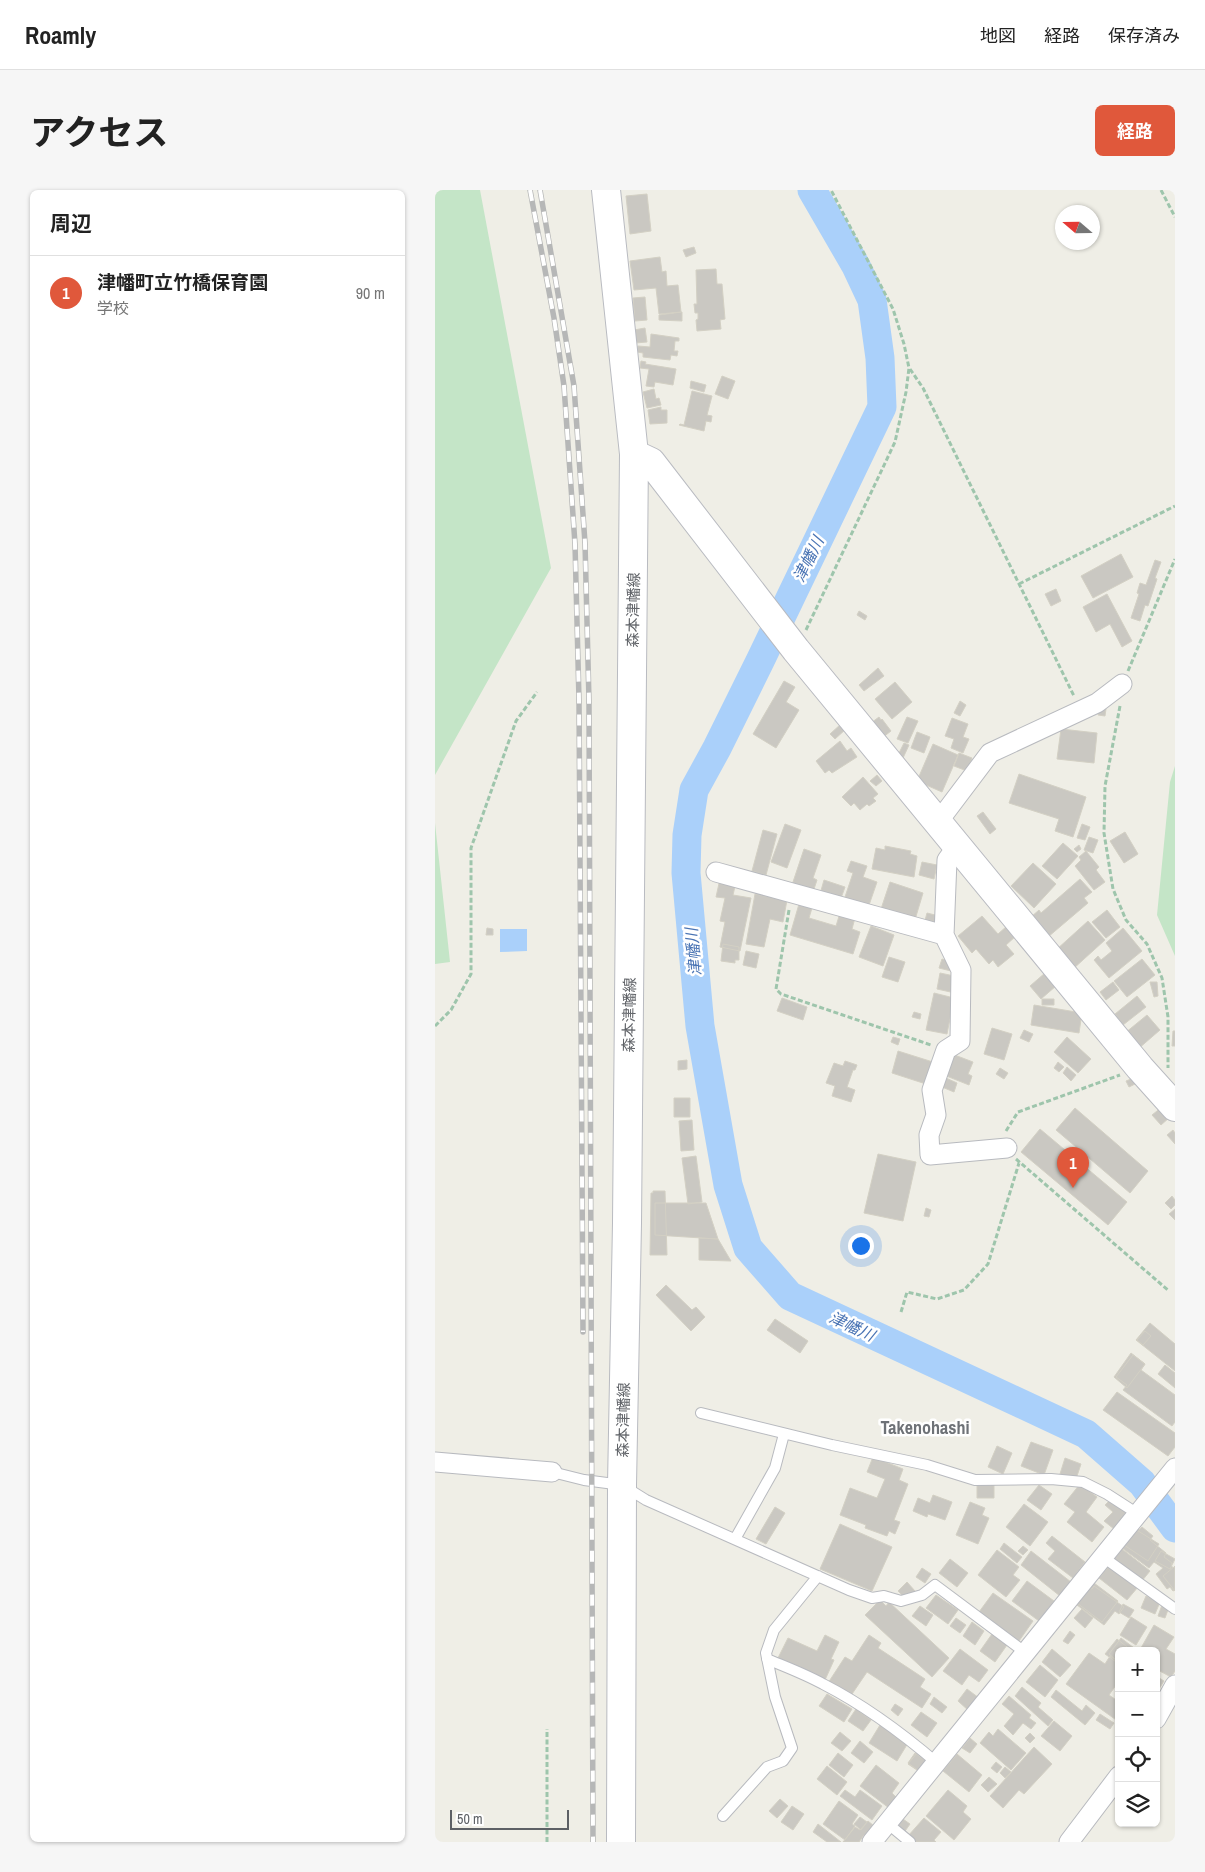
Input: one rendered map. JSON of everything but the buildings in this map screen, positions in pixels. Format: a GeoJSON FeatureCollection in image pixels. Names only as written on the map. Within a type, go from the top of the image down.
{"type":"FeatureCollection","features":[{"type":"Feature","properties":{"kind":"main road","name":"森本津幡線"},"geometry":{"type":"LineString","coordinates":[[606,190],[634,454],[627,1203],[622,1485],[621,1842]]}},
{"type":"Feature","properties":{"kind":"main road"},"geometry":{"type":"LineString","coordinates":[[634,454],[651,462],[796,650],[1168,1100]]}},
{"type":"Feature","properties":{"kind":"street"},"geometry":{"type":"LineString","coordinates":[[935,820],[944,814],[990,753],[1097,703],[1122,684]]}},
{"type":"Feature","properties":{"kind":"street"},"geometry":{"type":"LineString","coordinates":[[957,846],[947,860],[944,934],[961,970],[961,1041],[946,1050],[932,1090],[936,1115],[929,1135],[930,1155],[1007,1148]]}},
{"type":"Feature","properties":{"kind":"street"},"geometry":{"type":"LineString","coordinates":[[716,872],[944,934]]}},
{"type":"Feature","properties":{"kind":"street"},"geometry":{"type":"LineString","coordinates":[[435,1462],[552,1472]]}},
{"type":"Feature","properties":{"kind":"street"},"geometry":{"type":"LineString","coordinates":[[872,1842],[1171,1474]]}},
{"type":"Feature","properties":{"kind":"street"},"geometry":{"type":"LineString","coordinates":[[1160,1712],[1175,1685]]}},
{"type":"Feature","properties":{"kind":"street"},"geometry":{"type":"LineString","coordinates":[[1069,1842],[1115,1781]]}},
{"type":"Feature","properties":{"kind":"lane"},"geometry":{"type":"LineString","coordinates":[[701,1413],[785,1434],[927,1464],[975,1480],[1051,1479],[1083,1482],[1107,1494],[1138,1514]]}},
{"type":"Feature","properties":{"kind":"lane"},"geometry":{"type":"LineString","coordinates":[[735,1539],[775,1468],[785,1434]]}},
{"type":"Feature","properties":{"kind":"lane"},"geometry":{"type":"LineString","coordinates":[[552,1472],[584,1480],[622,1485],[646,1500],[872,1598],[884,1596],[901,1601],[921,1595],[935,1584],[1025,1653]]}},
{"type":"Feature","properties":{"kind":"lane"},"geometry":{"type":"LineString","coordinates":[[1103,1557],[1175,1609]]}},
{"type":"Feature","properties":{"kind":"lane"},"geometry":{"type":"LineString","coordinates":[[723,1816],[767,1767],[783,1761],[792,1748],[775,1698],[766,1653],[774,1630],[818,1576]]}},
{"type":"Feature","properties":{"kind":"lane"},"geometry":{"type":"LineString","coordinates":[[767,1659],[823,1684],[883,1720],[937,1762]]}},
{"type":"Feature","properties":{"kind":"lane"},"geometry":{"type":"LineString","coordinates":[[887,1823],[910,1842]]}},
{"type":"Feature","properties":{"kind":"path"},"geometry":{"type":"LineString","coordinates":[[796,650],[895,442],[906,392],[909,368],[893,309],[831,190]]}},
{"type":"Feature","properties":{"kind":"path"},"geometry":{"type":"LineString","coordinates":[[1161,190],[1175,217]]}},
{"type":"Feature","properties":{"kind":"path"},"geometry":{"type":"LineString","coordinates":[[909,368],[923,388],[1081,711]]}},
{"type":"Feature","properties":{"kind":"path"},"geometry":{"type":"LineString","coordinates":[[1019,584],[1175,506]]}},
{"type":"Feature","properties":{"kind":"path"},"geometry":{"type":"LineString","coordinates":[[1168,1100],[1168,1017],[1162,978],[1147,944],[1125,920],[1113,889],[1104,833],[1105,786],[1118,723],[1122,684],[1175,558]]}},
{"type":"Feature","properties":{"kind":"path"},"geometry":{"type":"LineString","coordinates":[[435,1026],[451,1010],[471,974],[471,848],[516,721],[537,692]]}},
{"type":"Feature","properties":{"kind":"path"},"geometry":{"type":"LineString","coordinates":[[792,893],[776,989],[781,994],[946,1050]]}},
{"type":"Feature","properties":{"kind":"path"},"geometry":{"type":"LineString","coordinates":[[1140,1068],[1018,1112],[1006,1131],[1007,1148],[1019,1162],[1169,1292]]}},
{"type":"Feature","properties":{"kind":"path"},"geometry":{"type":"LineString","coordinates":[[901,1312],[907,1292],[937,1299],[964,1290],[988,1264],[1019,1162]]}},
{"type":"Feature","properties":{"kind":"path"},"geometry":{"type":"LineString","coordinates":[[547,1729],[547,1842]]}},
{"type":"Feature","properties":{"kind":"green space"},"geometry":{"type":"Polygon","coordinates":[[[435,190],[480,190],[551,568],[435,775],[435,190]]]}},
{"type":"Feature","properties":{"kind":"green space"},"geometry":{"type":"Polygon","coordinates":[[[1175,766],[1175,956],[1157,915],[1170,782],[1175,766]]]}},
{"type":"Feature","properties":{"kind":"green space"},"geometry":{"type":"Polygon","coordinates":[[[435,823],[450,962],[435,964],[435,823]]]}},
{"type":"Feature","properties":{"kind":"water"},"geometry":{"type":"Polygon","coordinates":[[[500,929],[527,929],[527,951],[500,952],[500,929]]]}},
{"type":"Feature","properties":{"kind":"waterway","name":"津幡川"},"geometry":{"type":"LineString","coordinates":[[812,190],[856,266],[872,300],[880,358],[882,407],[760,661],[694,790],[687,835],[686,873],[700,1026],[728,1185],[748,1248],[790,1296],[1086,1434],[1142,1483],[1175,1528]]}},
{"type":"Feature","properties":{"kind":"railway"},"geometry":{"type":"LineString","coordinates":[[530,190],[554,318],[564,386],[575,544],[579,700],[583,1332]]}},
{"type":"Feature","properties":{"kind":"railway"},"geometry":{"type":"LineString","coordinates":[[540,190],[574,386],[585,543],[589,701],[593,1842]]}},
{"type":"Feature","properties":{"kind":"place","name":"津幡町立竹橋保育園"},"geometry":{"type":"Point","coordinates":[1073,1188]}},
{"type":"Feature","properties":{"kind":"district","name":"Takenohashi"},"geometry":{"type":"Point","coordinates":[925,1427]}}]}
